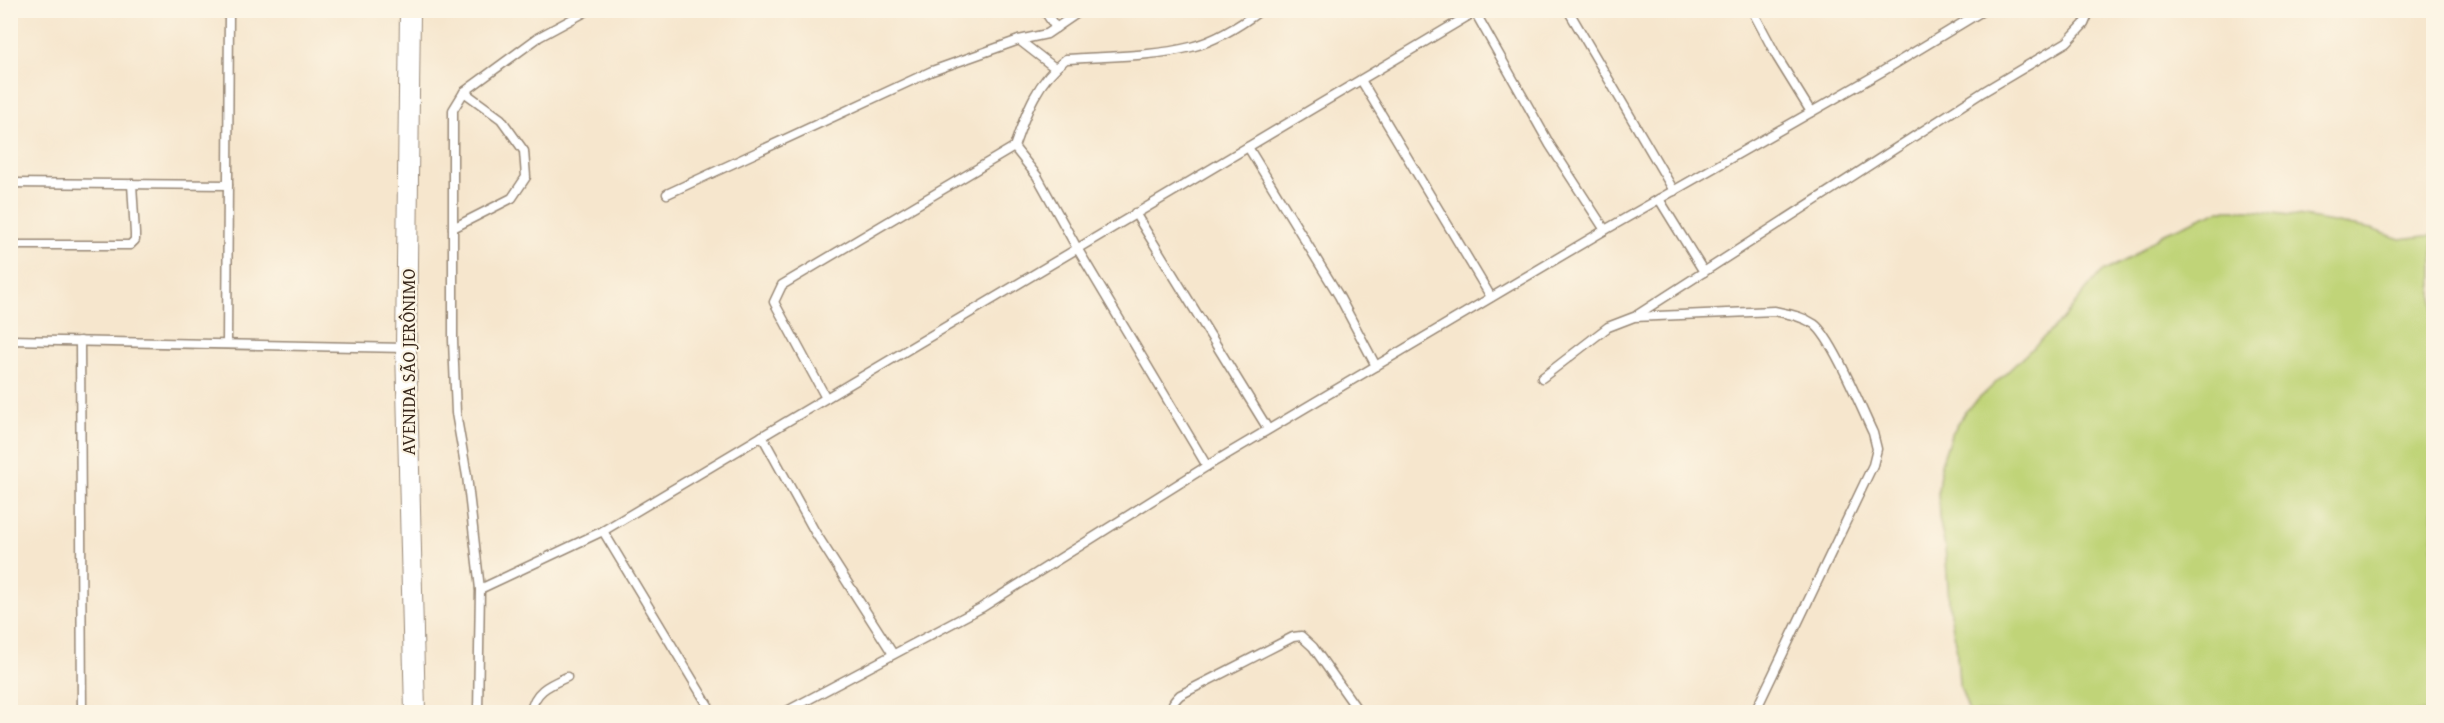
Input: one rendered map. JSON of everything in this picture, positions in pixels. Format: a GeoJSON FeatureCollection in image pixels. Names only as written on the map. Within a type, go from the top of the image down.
{"type":"FeatureCollection","features":[{"type":"Feature","properties":{"kind":"street","name":"AVENIDA SÃO JERÔNIMO"},"geometry":{"type":"LineString","coordinates":[[410,10],[406,348],[414,712]]}},
{"type":"Feature","properties":{"kind":"lane"},"geometry":{"type":"LineString","coordinates":[[227,344],[229,10]]}},
{"type":"Feature","properties":{"kind":"lane"},"geometry":{"type":"LineString","coordinates":[[478,712],[480,589],[467,476],[456,413],[453,340],[453,110],[464,92],[539,37],[589,10]]}},
{"type":"Feature","properties":{"kind":"lane"},"geometry":{"type":"LineString","coordinates":[[1044,10],[1056,28]]}},
{"type":"Feature","properties":{"kind":"lane"},"geometry":{"type":"LineString","coordinates":[[667,194],[932,71],[1019,40],[1047,34],[1082,10]]}},
{"type":"Feature","properties":{"kind":"lane"},"geometry":{"type":"LineString","coordinates":[[825,398],[774,302],[782,285],[1014,147],[1032,97],[1055,68],[1066,59],[1191,47],[1244,23],[1261,10]]}},
{"type":"Feature","properties":{"kind":"lane"},"geometry":{"type":"LineString","coordinates":[[1568,10],[1674,191]]}},
{"type":"Feature","properties":{"kind":"lane"},"geometry":{"type":"LineString","coordinates":[[1752,10],[1777,57],[1811,112]]}},
{"type":"Feature","properties":{"kind":"lane"},"geometry":{"type":"LineString","coordinates":[[785,712],[981,608],[1268,429],[1984,10]]}},
{"type":"Feature","properties":{"kind":"lane"},"geometry":{"type":"LineString","coordinates":[[1542,378],[1608,327],[1634,317],[1983,92],[2067,42],[2084,24],[2090,10]]}},
{"type":"Feature","properties":{"kind":"lane"},"geometry":{"type":"LineString","coordinates":[[480,589],[603,531],[1476,11],[1550,145],[1605,230]]}},
{"type":"Feature","properties":{"kind":"lane"},"geometry":{"type":"LineString","coordinates":[[1019,40],[1055,68]]}},
{"type":"Feature","properties":{"kind":"lane"},"geometry":{"type":"LineString","coordinates":[[1360,80],[1491,297]]}},
{"type":"Feature","properties":{"kind":"lane"},"geometry":{"type":"LineString","coordinates":[[453,228],[512,198],[526,177],[524,151],[501,119],[464,92]]}},
{"type":"Feature","properties":{"kind":"lane"},"geometry":{"type":"LineString","coordinates":[[1014,147],[1037,176],[1077,248],[1207,466]]}},
{"type":"Feature","properties":{"kind":"lane"},"geometry":{"type":"LineString","coordinates":[[1248,147],[1340,296],[1376,366]]}},
{"type":"Feature","properties":{"kind":"lane"},"geometry":{"type":"LineString","coordinates":[[10,183],[228,185]]}},
{"type":"Feature","properties":{"kind":"lane"},"geometry":{"type":"LineString","coordinates":[[10,245],[130,245],[135,240],[132,184]]}},
{"type":"Feature","properties":{"kind":"lane"},"geometry":{"type":"LineString","coordinates":[[1659,199],[1704,272]]}},
{"type":"Feature","properties":{"kind":"lane"},"geometry":{"type":"LineString","coordinates":[[1135,213],[1268,429]]}},
{"type":"Feature","properties":{"kind":"lane"},"geometry":{"type":"LineString","coordinates":[[1634,317],[1774,311],[1812,323],[1826,337],[1873,433],[1876,449],[1873,465],[1755,712]]}},
{"type":"Feature","properties":{"kind":"lane"},"geometry":{"type":"LineString","coordinates":[[10,340],[406,348]]}},
{"type":"Feature","properties":{"kind":"lane"},"geometry":{"type":"LineString","coordinates":[[80,341],[82,712]]}},
{"type":"Feature","properties":{"kind":"lane"},"geometry":{"type":"LineString","coordinates":[[762,436],[815,532],[893,654]]}},
{"type":"Feature","properties":{"kind":"lane"},"geometry":{"type":"LineString","coordinates":[[603,531],[712,712]]}},
{"type":"Feature","properties":{"kind":"lane"},"geometry":{"type":"LineString","coordinates":[[1172,712],[1174,700],[1180,695],[1293,637],[1301,636],[1313,646],[1359,712]]}},
{"type":"Feature","properties":{"kind":"lane"},"geometry":{"type":"LineString","coordinates":[[531,712],[533,701],[539,692],[567,677]]}},
{"type":"Feature","properties":{"kind":"green space"},"geometry":{"type":"Polygon","coordinates":[[[2219,210],[2252,210],[2304,217],[2371,229],[2400,239],[2433,235],[2433,712],[1969,712],[1959,683],[1956,643],[1950,614],[1945,547],[1939,518],[1938,490],[1941,464],[1951,435],[1965,412],[2062,320],[2100,273],[2132,257],[2162,234],[2219,210]]]}}]}
